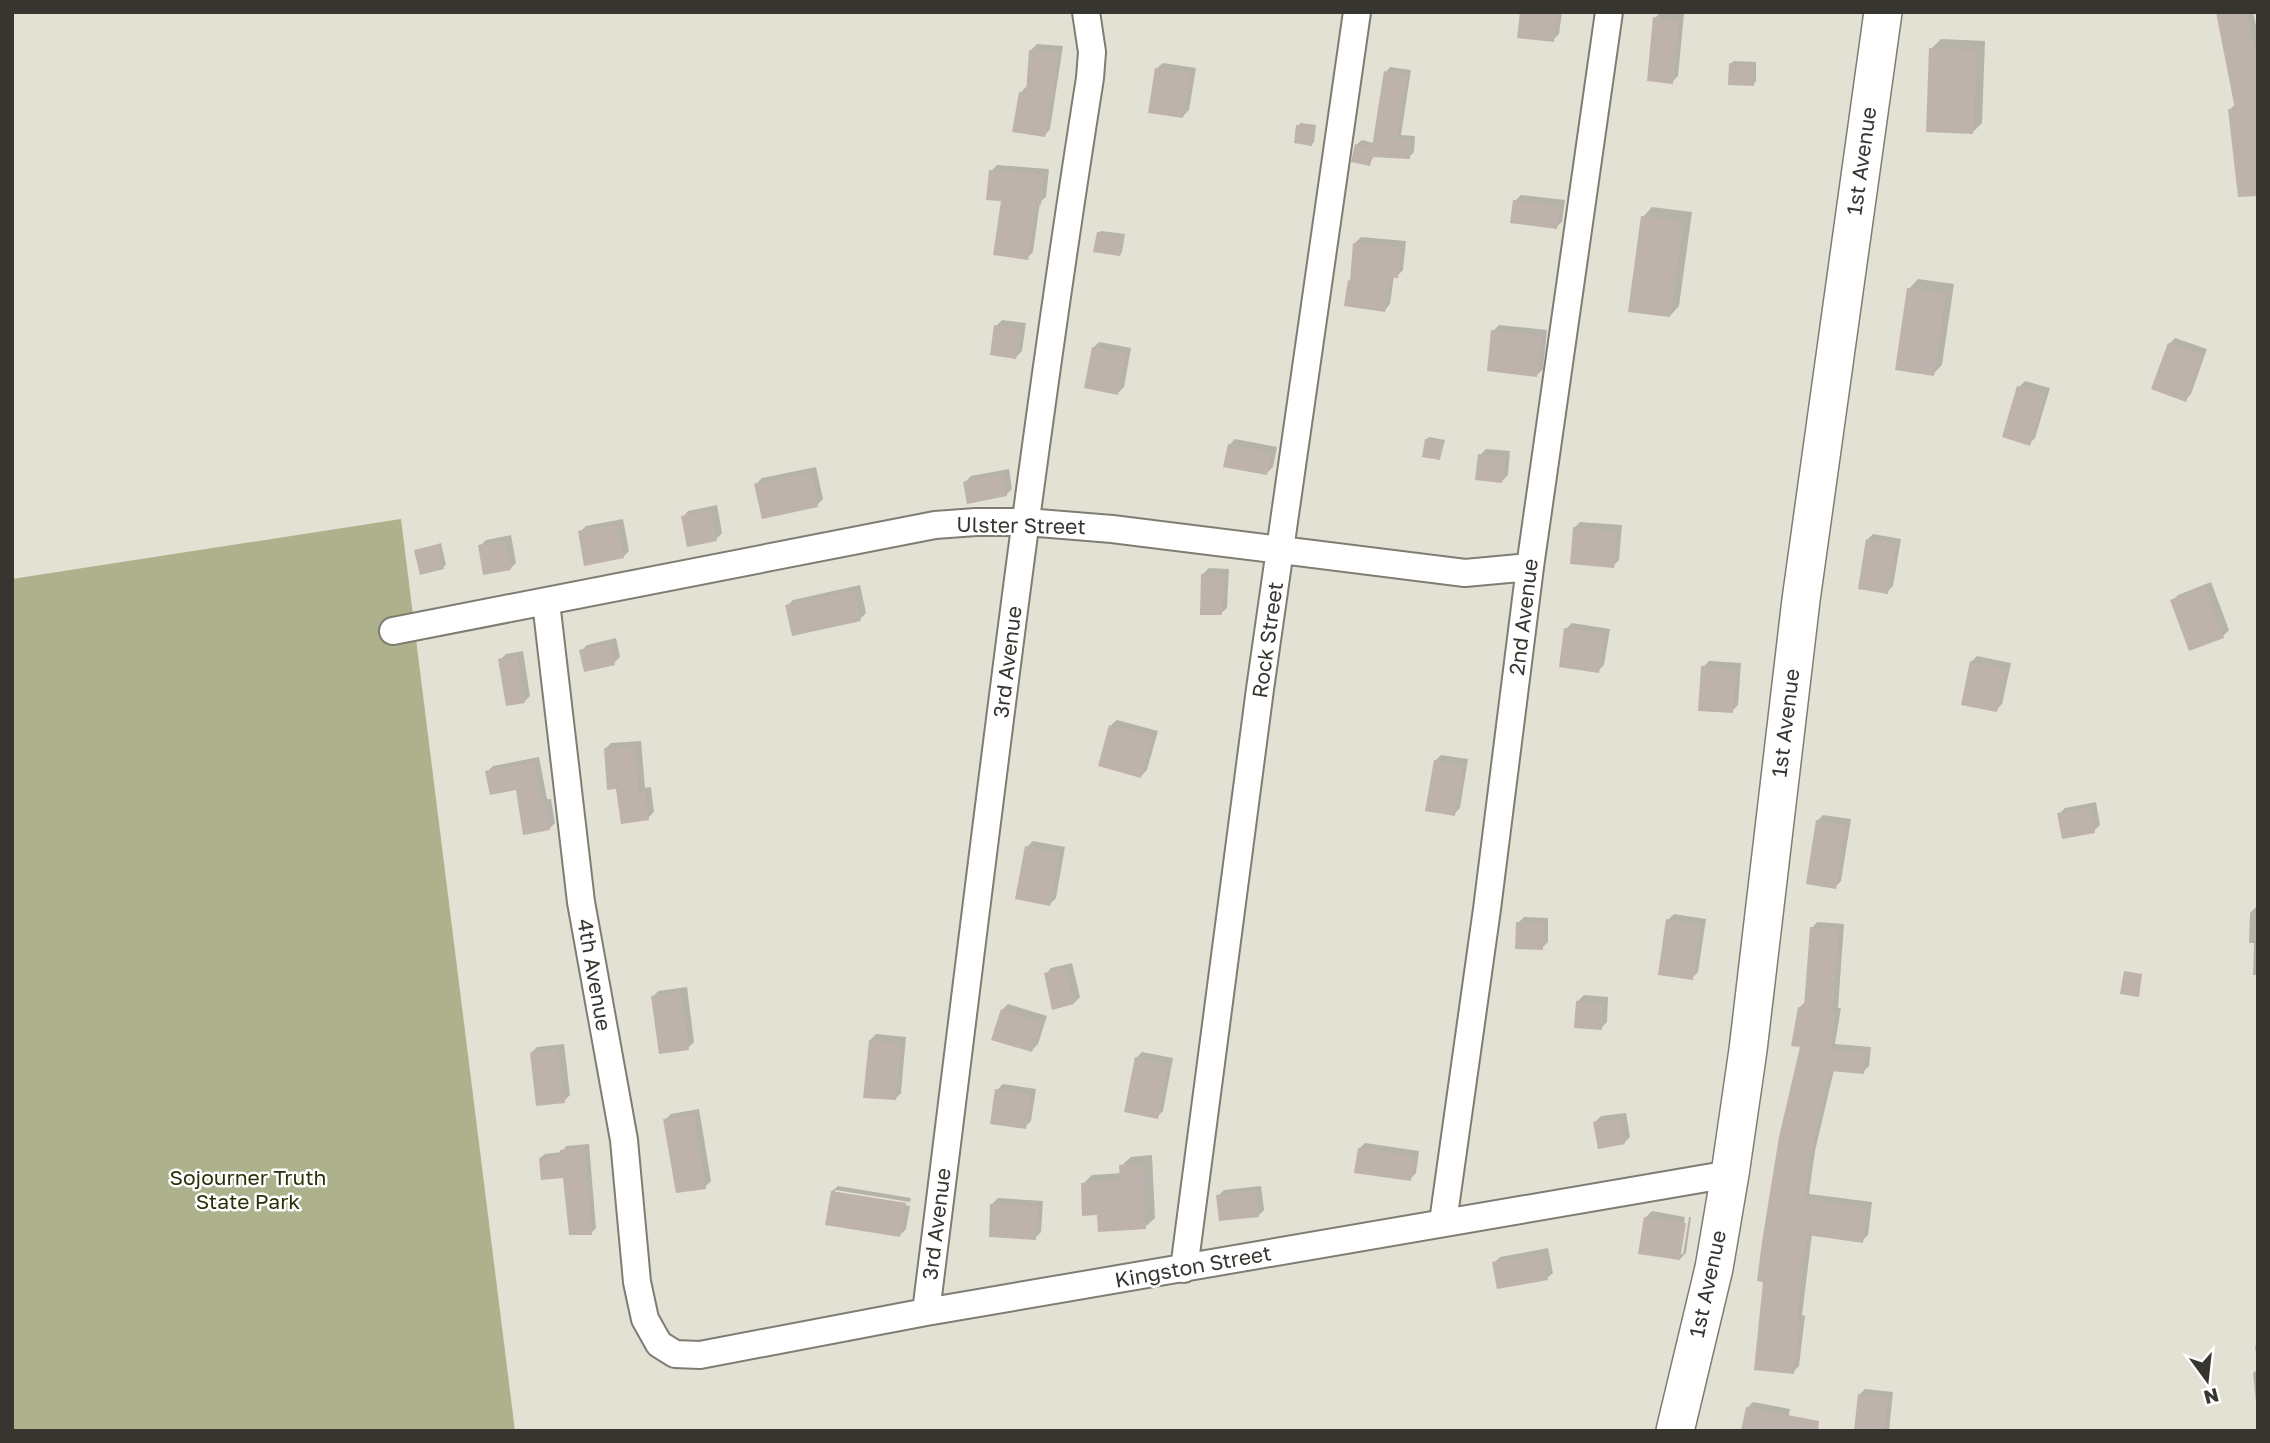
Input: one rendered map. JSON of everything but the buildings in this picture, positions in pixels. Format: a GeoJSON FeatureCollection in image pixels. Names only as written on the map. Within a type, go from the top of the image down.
{"type":"FeatureCollection","features":[{"type":"Feature","properties":{"kind":"street","name":"3rd Avenue"},"geometry":{"type":"LineString","coordinates":[[926,1312],[1026,522],[1061,264],[1090,78],[1091,52],[1087,12]]}},
{"type":"Feature","properties":{"kind":"street","name":"Rock Street"},"geometry":{"type":"LineString","coordinates":[[1184,1269],[1260,690],[1357,12]]}},
{"type":"Feature","properties":{"kind":"street","name":"2nd Avenue"},"geometry":{"type":"LineString","coordinates":[[1444,1222],[1530,567],[1609,12]]}},
{"type":"Feature","properties":{"kind":"street","name":"1st Avenue"},"geometry":{"type":"LineString","coordinates":[[1675,1431],[1714,1268],[1730,1174],[1748,1050],[1801,600],[1883,12]]}},
{"type":"Feature","properties":{"kind":"street","name":"Ulster Street"},"geometry":{"type":"LineString","coordinates":[[394,631],[934,525],[976,522],[1026,522],[1112,529],[1465,573],[1530,567]]}},
{"type":"Feature","properties":{"kind":"street","name":"4th Avenue"},"geometry":{"type":"LineString","coordinates":[[546,602],[581,902],[624,1140],[637,1282],[645,1320],[659,1344]]}},
{"type":"Feature","properties":{"kind":"street","name":"Kingston Street"},"geometry":{"type":"LineString","coordinates":[[659,1344],[675,1354],[700,1355],[926,1312],[1730,1174]]}},
{"type":"Feature","properties":{"kind":"green space","name":"Sojourner Truth State Park"},"geometry":{"type":"Polygon","coordinates":[[[401,519],[515,1431],[12,1431],[12,579],[401,519]]]}}]}
